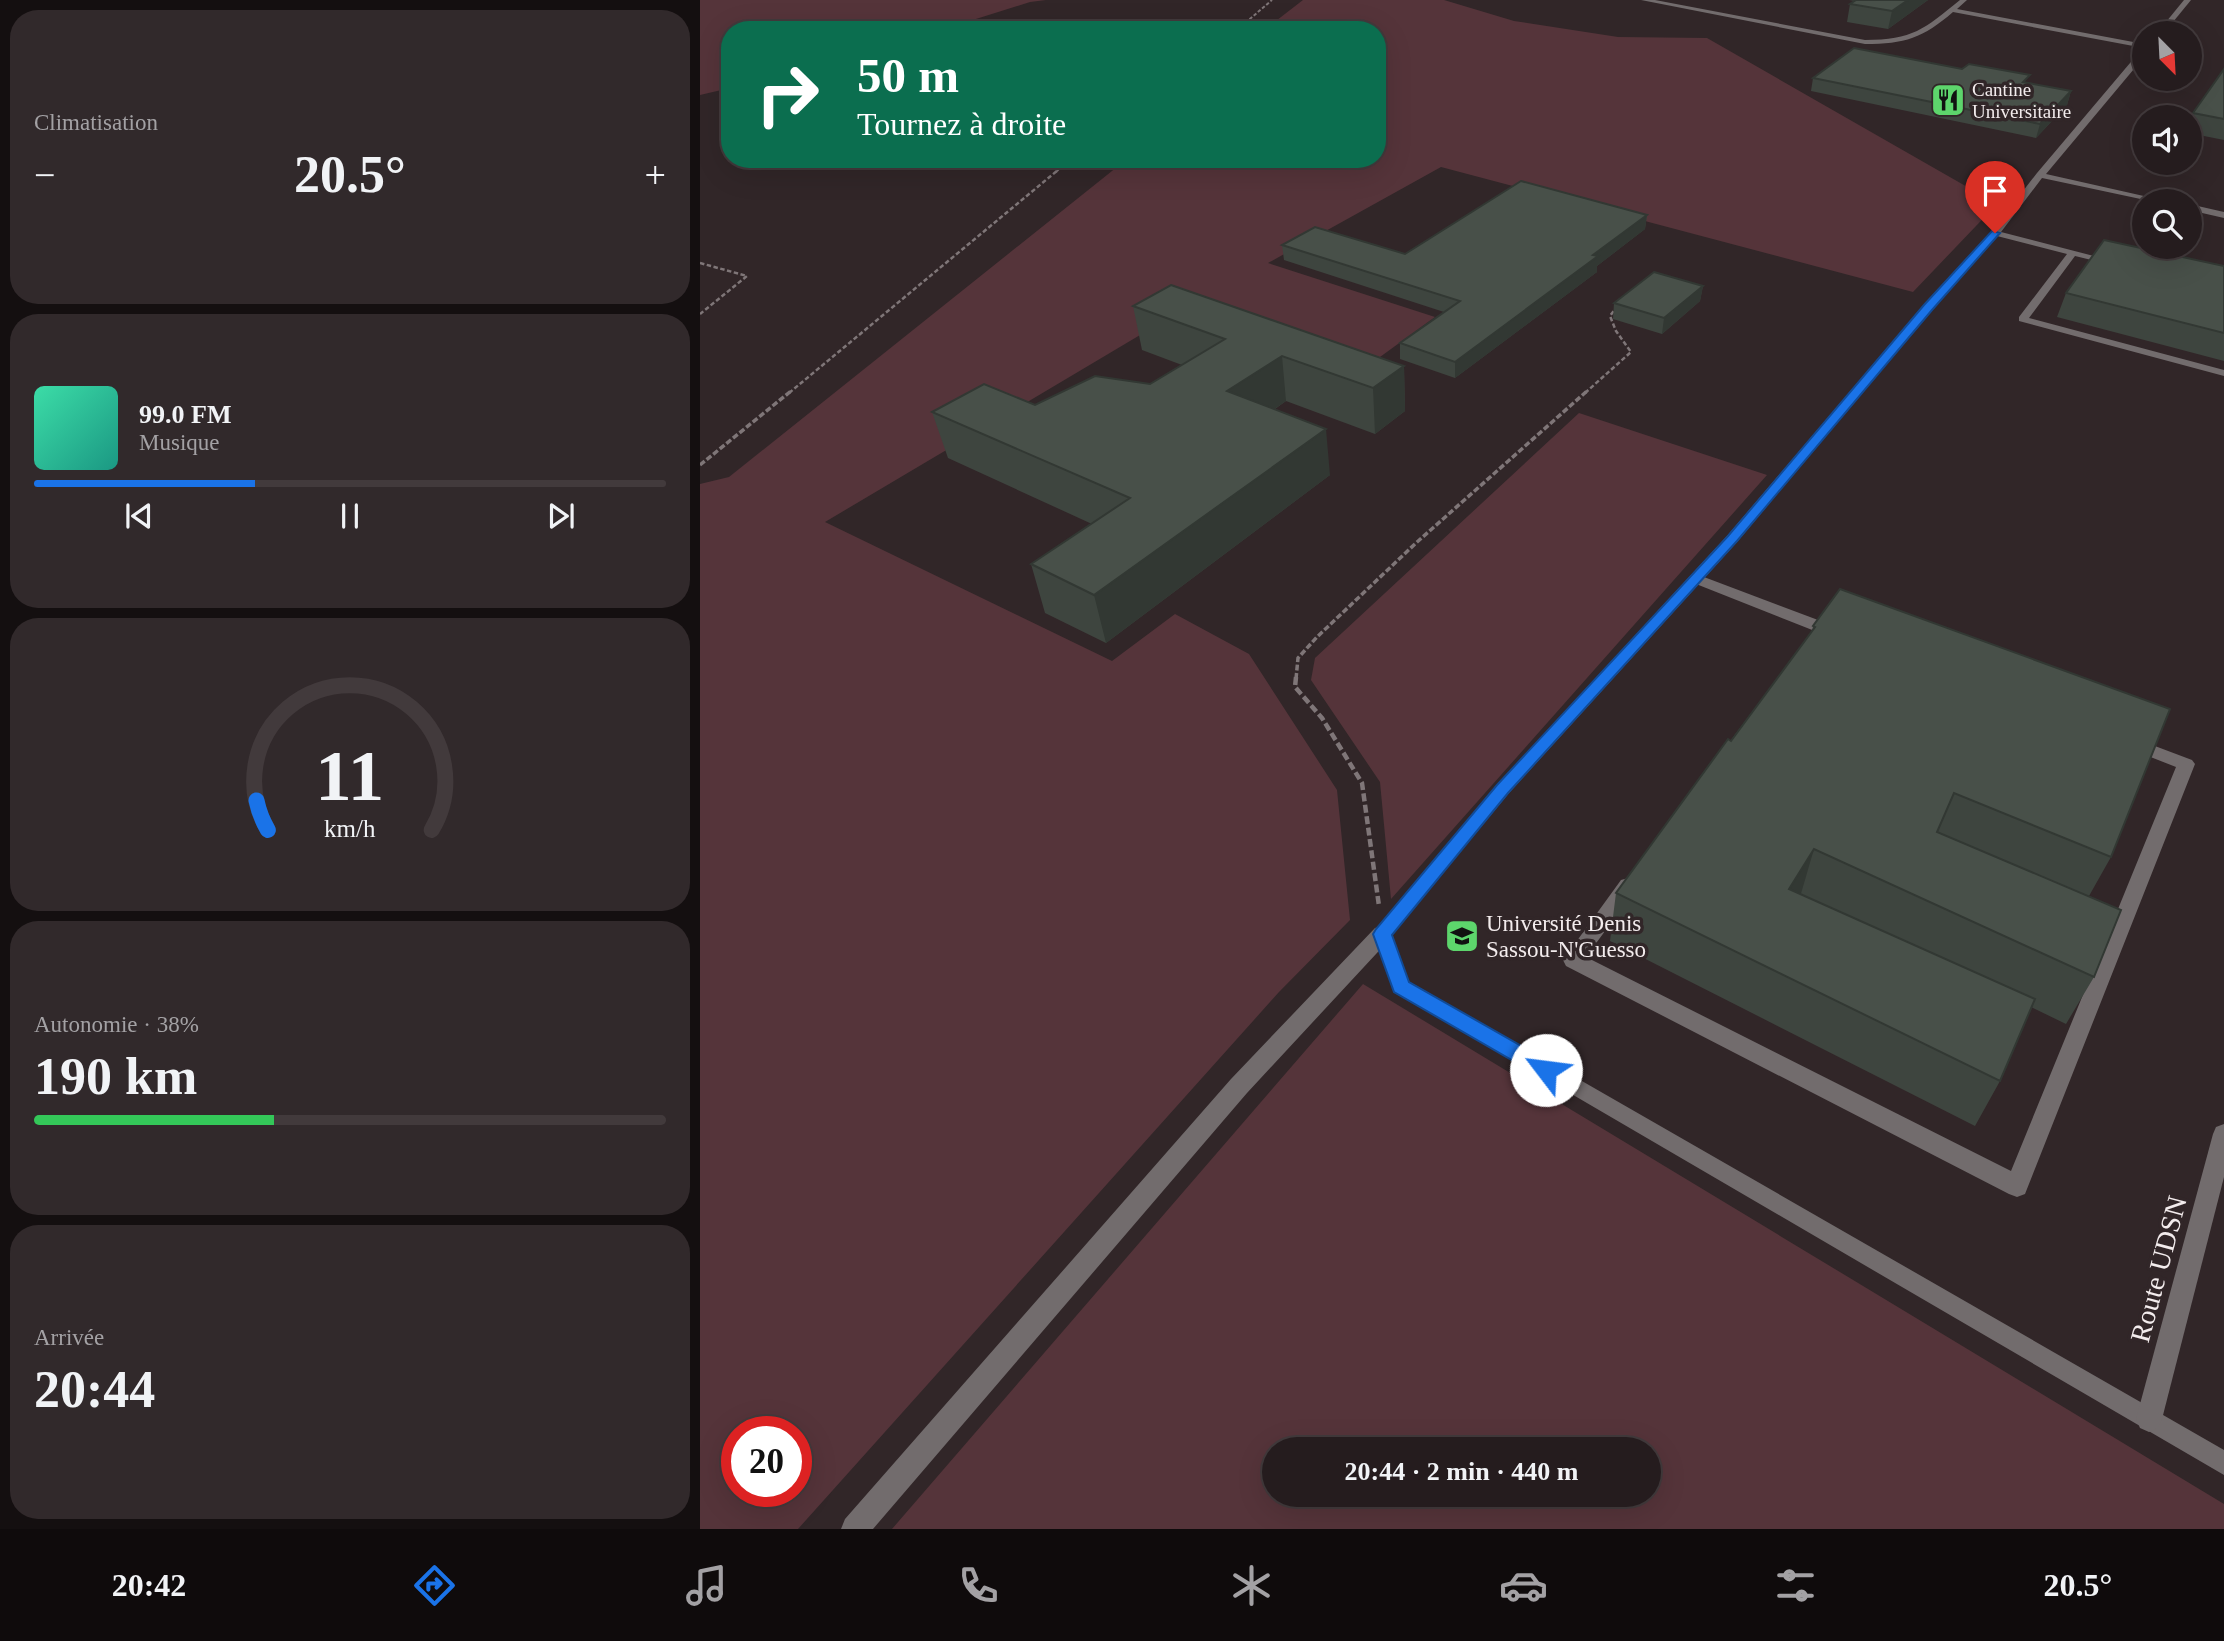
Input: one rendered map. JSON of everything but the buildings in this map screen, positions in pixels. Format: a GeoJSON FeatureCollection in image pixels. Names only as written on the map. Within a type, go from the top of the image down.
{"type":"FeatureCollection","features":[{"type":"Feature","properties":{"kind":"street"},"geometry":{"type":"LineString","coordinates":[[1696,579],[1816,632],[1860,642]]}},
{"type":"Feature","properties":{"kind":"street"},"geometry":{"type":"LineString","coordinates":[[1639,872],[1573,960],[2017,1186],[2186,764],[2108,734]]}},
{"type":"Feature","properties":{"kind":"street"},"geometry":{"type":"LineString","coordinates":[[855,1529],[1239,1086],[1382,934]]}},
{"type":"Feature","properties":{"kind":"street","name":"Route UDSN"},"geometry":{"type":"LineString","coordinates":[[2149,1419],[2224,1134]]}},
{"type":"Feature","properties":{"kind":"lane"},"geometry":{"type":"LineString","coordinates":[[1644,0],[1876,42],[1917,37],[1964,0]]}},
{"type":"Feature","properties":{"kind":"lane"},"geometry":{"type":"LineString","coordinates":[[2170,21],[2188,0]]}},
{"type":"Feature","properties":{"kind":"lane"},"geometry":{"type":"LineString","coordinates":[[1952,10],[2132,45]]}},
{"type":"Feature","properties":{"kind":"lane"},"geometry":{"type":"LineString","coordinates":[[2132,66],[1995,233],[1928,307],[1696,579],[1503,789],[1382,934],[1401,986],[2224,1463]]}},
{"type":"Feature","properties":{"kind":"lane"},"geometry":{"type":"LineString","coordinates":[[2040,175],[2132,195]]}},
{"type":"Feature","properties":{"kind":"lane"},"geometry":{"type":"LineString","coordinates":[[2202,210],[2224,215]]}},
{"type":"Feature","properties":{"kind":"lane"},"geometry":{"type":"LineString","coordinates":[[1995,233],[2123,265]]}},
{"type":"Feature","properties":{"kind":"lane"},"geometry":{"type":"LineString","coordinates":[[2072,253],[2023,319],[2224,373]]}},
{"type":"Feature","properties":{"kind":"path"},"geometry":{"type":"LineString","coordinates":[[1248,21],[1272,0]]}},
{"type":"Feature","properties":{"kind":"path"},"geometry":{"type":"LineString","coordinates":[[700,465],[1060,168]]}},
{"type":"Feature","properties":{"kind":"path"},"geometry":{"type":"LineString","coordinates":[[700,263],[747,276],[700,314]]}},
{"type":"Feature","properties":{"kind":"path"},"geometry":{"type":"LineString","coordinates":[[1382,934],[1362,783],[1322,718],[1295,687],[1298,659],[1317,637],[1416,543],[1631,352],[1616,331],[1610,316],[1622,300]]}},
{"type":"Feature","properties":{"kind":"shaded area"},"geometry":{"type":"Polygon","coordinates":[[[700,0],[1046,0],[1030,2],[970,21],[721,21],[721,90],[700,95],[700,0]]]}},
{"type":"Feature","properties":{"kind":"shaded area"},"geometry":{"type":"Polygon","coordinates":[[[1303,0],[1444,0],[1514,21],[1618,37],[1707,38],[1997,204],[1913,292],[1441,167],[1268,263],[1435,317],[1347,381],[1167,319],[825,522],[1112,661],[1175,614],[1249,654],[1337,790],[1350,920],[1279,992],[798,1529],[700,1529],[700,484],[729,477],[1116,168],[1386,168],[1386,21],[1276,21],[1303,0]]]}},
{"type":"Feature","properties":{"kind":"shaded area"},"geometry":{"type":"Polygon","coordinates":[[[1579,413],[1767,475],[1391,899],[1380,782],[1311,680],[1315,658],[1579,413]]]}},
{"type":"Feature","properties":{"kind":"shaded area"},"geometry":{"type":"Polygon","coordinates":[[[1363,984],[2224,1504],[2224,1529],[892,1529],[1363,984]]]}},
{"type":"Feature","properties":{"kind":"place","name":"Cantine Universitaire"},"geometry":{"type":"Point","coordinates":[1948,100]}},
{"type":"Feature","properties":{"kind":"place","name":"Université Denis Sassou-N'Guesso"},"geometry":{"type":"Point","coordinates":[1462,936]}},
{"type":"Feature","properties":{"kind":"route"},"geometry":{"type":"LineString","coordinates":[[1546,1070],[1401,986],[1382,934],[1503,789],[1732,539],[1928,307],[1995,233]]}}]}
